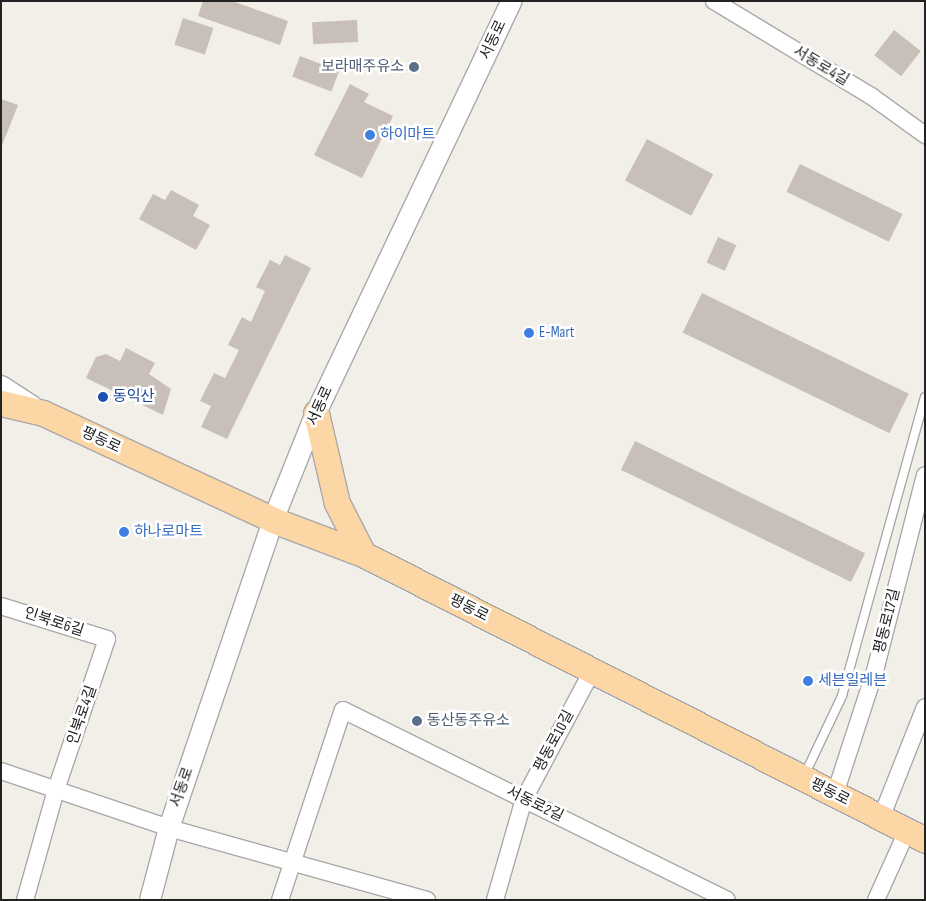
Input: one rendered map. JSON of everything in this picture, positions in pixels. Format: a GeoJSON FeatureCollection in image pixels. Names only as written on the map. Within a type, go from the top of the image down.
{"type":"FeatureCollection","features":[{"type":"Feature","properties":{"kind":"main road","name":"평동로"},"geometry":{"type":"LineString","coordinates":[[1,403],[42,413],[273,520],[363,554],[916,836]]}},
{"type":"Feature","properties":{"kind":"main road"},"geometry":{"type":"LineString","coordinates":[[316,413],[337,503],[363,554]]}},
{"type":"Feature","properties":{"kind":"street","name":"서동로"},"geometry":{"type":"LineString","coordinates":[[150,900],[169,828],[273,520],[316,413],[512,1]]}},
{"type":"Feature","properties":{"kind":"street","name":"서동로4길"},"geometry":{"type":"LineString","coordinates":[[714,1],[871,96],[925,135]]}},
{"type":"Feature","properties":{"kind":"street"},"geometry":{"type":"LineString","coordinates":[[1,386],[42,413]]}},
{"type":"Feature","properties":{"kind":"street","name":"평동로17길"},"geometry":{"type":"LineString","coordinates":[[835,794],[875,671],[925,475]]}},
{"type":"Feature","properties":{"kind":"street","name":"인북로6길"},"geometry":{"type":"LineString","coordinates":[[1,606],[108,639]]}},
{"type":"Feature","properties":{"kind":"street","name":"인북로4길"},"geometry":{"type":"LineString","coordinates":[[25,900],[56,790],[108,639]]}},
{"type":"Feature","properties":{"kind":"street","name":"평동로10길"},"geometry":{"type":"LineString","coordinates":[[495,900],[524,799],[592,671]]}},
{"type":"Feature","properties":{"kind":"street"},"geometry":{"type":"LineString","coordinates":[[881,818],[925,707]]}},
{"type":"Feature","properties":{"kind":"street","name":"서동로2길"},"geometry":{"type":"LineString","coordinates":[[290,861],[343,710],[727,900]]}},
{"type":"Feature","properties":{"kind":"street"},"geometry":{"type":"LineString","coordinates":[[1,771],[169,828]]}},
{"type":"Feature","properties":{"kind":"street","name":"서동로"},"geometry":{"type":"LineString","coordinates":[[169,828],[290,861],[386,894],[427,900]]}},
{"type":"Feature","properties":{"kind":"street"},"geometry":{"type":"LineString","coordinates":[[876,900],[916,836]]}},
{"type":"Feature","properties":{"kind":"street"},"geometry":{"type":"LineString","coordinates":[[280,900],[290,861]]}},
{"type":"Feature","properties":{"kind":"lane"},"geometry":{"type":"LineString","coordinates":[[803,778],[842,696],[925,397]]}},
{"type":"Feature","properties":{"kind":"building"},"geometry":{"type":"Polygon","coordinates":[[[203,1],[232,1],[288,21],[280,45],[198,16],[203,1]]]}},
{"type":"Feature","properties":{"kind":"building"},"geometry":{"type":"Polygon","coordinates":[[[183,18],[213,28],[205,55],[174,45],[183,18]]]}},
{"type":"Feature","properties":{"kind":"building"},"geometry":{"type":"Polygon","coordinates":[[[357,20],[358,42],[313,44],[312,22],[357,20]]]}},
{"type":"Feature","properties":{"kind":"building"},"geometry":{"type":"Polygon","coordinates":[[[894,30],[921,51],[901,76],[874,55],[894,30]]]}},
{"type":"Feature","properties":{"kind":"building"},"geometry":{"type":"Polygon","coordinates":[[[300,56],[339,71],[331,92],[292,77],[300,56]]]}},
{"type":"Feature","properties":{"kind":"building"},"geometry":{"type":"Polygon","coordinates":[[[350,84],[369,94],[364,102],[393,116],[362,178],[314,155],[350,84]]]}},
{"type":"Feature","properties":{"kind":"building"},"geometry":{"type":"Polygon","coordinates":[[[1,99],[18,105],[1,148],[1,99]]]}},
{"type":"Feature","properties":{"kind":"building"},"geometry":{"type":"Polygon","coordinates":[[[647,139],[713,174],[691,216],[625,180],[647,139]]]}},
{"type":"Feature","properties":{"kind":"building"},"geometry":{"type":"Polygon","coordinates":[[[800,164],[902,214],[889,242],[786,192],[800,164]]]}},
{"type":"Feature","properties":{"kind":"building"},"geometry":{"type":"Polygon","coordinates":[[[171,190],[199,205],[193,216],[210,225],[196,250],[139,219],[153,194],[165,200],[171,190]]]}},
{"type":"Feature","properties":{"kind":"building"},"geometry":{"type":"Polygon","coordinates":[[[718,237],[736,245],[725,271],[707,263],[718,237]]]}},
{"type":"Feature","properties":{"kind":"building"},"geometry":{"type":"Polygon","coordinates":[[[285,255],[311,268],[227,439],[201,427],[211,406],[200,401],[214,373],[225,378],[239,350],[228,345],[242,317],[251,322],[265,291],[256,287],[270,260],[280,265],[285,255]]]}},
{"type":"Feature","properties":{"kind":"building"},"geometry":{"type":"Polygon","coordinates":[[[702,293],[909,394],[889,433],[683,333],[702,293]]]}},
{"type":"Feature","properties":{"kind":"building"},"geometry":{"type":"Polygon","coordinates":[[[126,348],[155,363],[149,374],[171,389],[163,415],[86,378],[96,357],[106,354],[120,361],[126,348]]]}},
{"type":"Feature","properties":{"kind":"building"},"geometry":{"type":"Polygon","coordinates":[[[635,441],[865,553],[851,582],[621,470],[635,441]]]}},
{"type":"Feature","properties":{"kind":"place","name":"보라매주유소"},"geometry":{"type":"Point","coordinates":[414,67]}},
{"type":"Feature","properties":{"kind":"place","name":"하이마트"},"geometry":{"type":"Point","coordinates":[370,135]}},
{"type":"Feature","properties":{"kind":"place","name":"E-Mart"},"geometry":{"type":"Point","coordinates":[529,333]}},
{"type":"Feature","properties":{"kind":"place","name":"동익산"},"geometry":{"type":"Point","coordinates":[103,397]}},
{"type":"Feature","properties":{"kind":"place","name":"하나로마트"},"geometry":{"type":"Point","coordinates":[124,532]}},
{"type":"Feature","properties":{"kind":"place","name":"세븐일레븐"},"geometry":{"type":"Point","coordinates":[808,681]}},
{"type":"Feature","properties":{"kind":"place","name":"동산동주유소"},"geometry":{"type":"Point","coordinates":[417,721]}}]}
